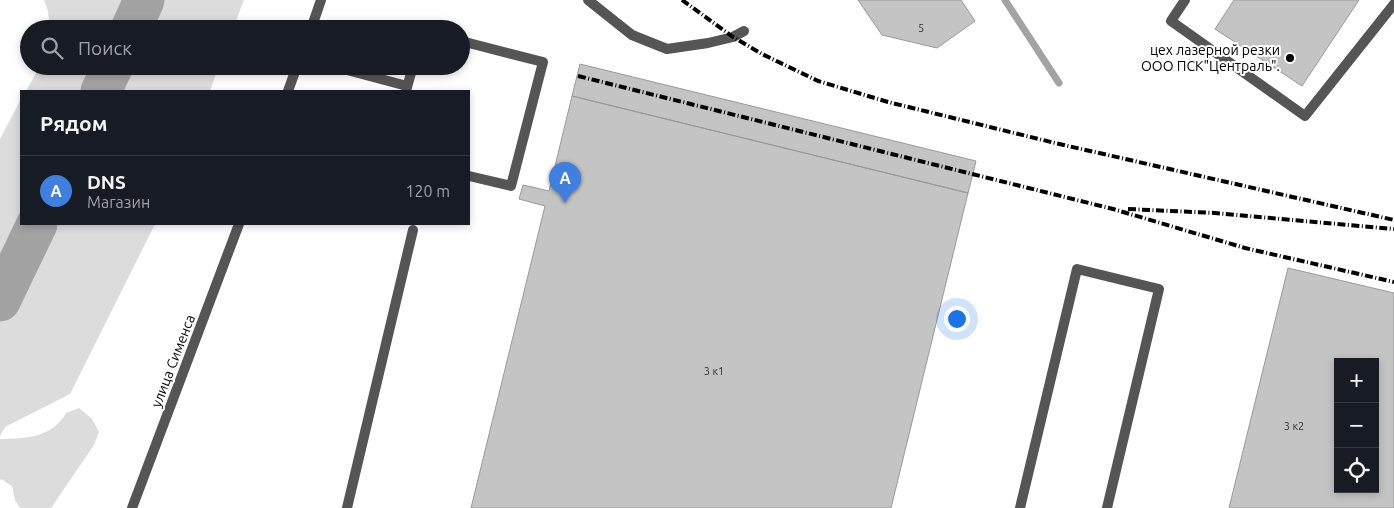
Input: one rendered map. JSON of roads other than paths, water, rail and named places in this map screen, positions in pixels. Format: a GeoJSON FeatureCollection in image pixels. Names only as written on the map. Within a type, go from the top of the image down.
{"type":"FeatureCollection","features":[{"type":"Feature","properties":{"kind":"street"},"geometry":{"type":"LineString","coordinates":[[314,20],[321,0]]}},
{"type":"Feature","properties":{"kind":"street"},"geometry":{"type":"LineString","coordinates":[[588,0],[632,35],[667,49],[708,43],[733,37],[744,31]]}},
{"type":"Feature","properties":{"kind":"street"},"geometry":{"type":"LineString","coordinates":[[1185,0],[1171,21],[1305,116],[1394,4]]}},
{"type":"Feature","properties":{"kind":"street"},"geometry":{"type":"LineString","coordinates":[[470,43],[543,62],[511,186],[470,176]]}},
{"type":"Feature","properties":{"kind":"street"},"geometry":{"type":"LineString","coordinates":[[288,90],[294,75]]}},
{"type":"Feature","properties":{"kind":"street"},"geometry":{"type":"LineString","coordinates":[[361,75],[407,89],[411,75]]}},
{"type":"Feature","properties":{"kind":"street","name":"улица Сименса"},"geometry":{"type":"LineString","coordinates":[[132,508],[239,225]]}},
{"type":"Feature","properties":{"kind":"street"},"geometry":{"type":"LineString","coordinates":[[347,508],[413,230]]}},
{"type":"Feature","properties":{"kind":"street"},"geometry":{"type":"LineString","coordinates":[[1020,508],[1077,269],[1159,289],[1107,508]]}},
{"type":"Feature","properties":{"kind":"waterway"},"geometry":{"type":"LineString","coordinates":[[135,20],[144,0]]}},
{"type":"Feature","properties":{"kind":"waterway"},"geometry":{"type":"LineString","coordinates":[[1005,0],[1059,83]]}},
{"type":"Feature","properties":{"kind":"waterway"},"geometry":{"type":"LineString","coordinates":[[101,90],[109,75]]}},
{"type":"Feature","properties":{"kind":"waterway"},"geometry":{"type":"LineString","coordinates":[[0,301],[37,225]]}},
{"type":"Feature","properties":{"kind":"railway"},"geometry":{"type":"LineString","coordinates":[[682,0],[733,37],[762,54],[818,81],[888,102],[1055,143],[1394,220]]}},
{"type":"Feature","properties":{"kind":"railway"},"geometry":{"type":"LineString","coordinates":[[578,76],[1113,209],[1245,248],[1394,282]]}},
{"type":"Feature","properties":{"kind":"railway"},"geometry":{"type":"LineString","coordinates":[[1128,209],[1215,213],[1394,229]]}},
{"type":"Feature","properties":{"kind":"place","name":"цех лазерной резки ООО ПСК\"Централь\"."},"geometry":{"type":"Point","coordinates":[1290,58]}},
{"type":"Feature","properties":{"kind":"place","name":"DNS"},"geometry":{"type":"Point","coordinates":[565,203]}}]}
